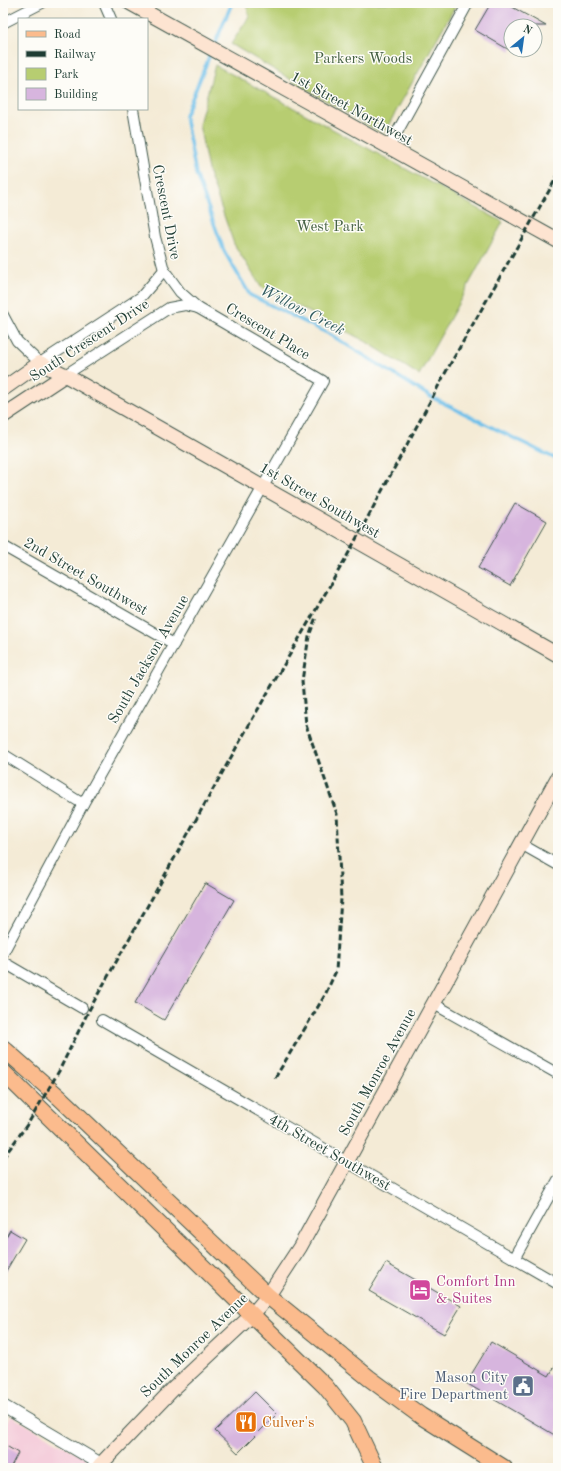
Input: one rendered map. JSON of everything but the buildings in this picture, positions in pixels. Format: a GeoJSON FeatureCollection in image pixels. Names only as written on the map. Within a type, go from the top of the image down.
{"type":"FeatureCollection","features":[{"type":"Feature","properties":{"kind":"main road","name":"1st Street Northwest"},"geometry":{"type":"LineString","coordinates":[[130,3],[558,241]]}},
{"type":"Feature","properties":{"kind":"main road","name":"1st Street Southwest"},"geometry":{"type":"LineString","coordinates":[[40,363],[65,375],[558,655]]}},
{"type":"Feature","properties":{"kind":"main road","name":"South Crescent Drive"},"geometry":{"type":"LineString","coordinates":[[3,389],[40,363]]}},
{"type":"Feature","properties":{"kind":"main road","name":"South Crescent Drive"},"geometry":{"type":"LineString","coordinates":[[3,416],[65,375]]}},
{"type":"Feature","properties":{"kind":"main road","name":"South Monroe Avenue"},"geometry":{"type":"LineString","coordinates":[[100,1466],[173,1389],[252,1315],[268,1296],[300,1247],[558,776]]}},
{"type":"Feature","properties":{"kind":"main road"},"geometry":{"type":"LineString","coordinates":[[3,1048],[60,1098],[268,1296],[369,1378],[422,1416],[504,1468]]}},
{"type":"Feature","properties":{"kind":"main road"},"geometry":{"type":"LineString","coordinates":[[3,1072],[325,1386],[353,1421],[375,1468]]}},
{"type":"Feature","properties":{"kind":"street"},"geometry":{"type":"LineString","coordinates":[[3,24],[42,3]]}},
{"type":"Feature","properties":{"kind":"street"},"geometry":{"type":"LineString","coordinates":[[104,3],[111,18]]}},
{"type":"Feature","properties":{"kind":"street"},"geometry":{"type":"LineString","coordinates":[[389,148],[468,3]]}},
{"type":"Feature","properties":{"kind":"street","name":"Crescent Drive"},"geometry":{"type":"LineString","coordinates":[[133,110],[155,237],[164,270],[180,292],[198,308]]}},
{"type":"Feature","properties":{"kind":"street","name":"South Crescent Drive"},"geometry":{"type":"LineString","coordinates":[[40,363],[141,297],[164,270]]}},
{"type":"Feature","properties":{"kind":"street","name":"South Crescent Drive"},"geometry":{"type":"LineString","coordinates":[[65,375],[169,308],[185,305],[198,308]]}},
{"type":"Feature","properties":{"kind":"street","name":"Crescent Place"},"geometry":{"type":"LineString","coordinates":[[198,308],[323,381]]}},
{"type":"Feature","properties":{"kind":"street"},"geometry":{"type":"LineString","coordinates":[[3,315],[17,341],[40,363]]}},
{"type":"Feature","properties":{"kind":"street","name":"South Jackson Avenue"},"geometry":{"type":"LineString","coordinates":[[3,953],[83,804],[323,381]]}},
{"type":"Feature","properties":{"kind":"street","name":"2nd Street Southwest"},"geometry":{"type":"LineString","coordinates":[[3,546],[174,644]]}},
{"type":"Feature","properties":{"kind":"street"},"geometry":{"type":"LineString","coordinates":[[3,754],[83,804]]}},
{"type":"Feature","properties":{"kind":"street"},"geometry":{"type":"LineString","coordinates":[[521,844],[558,865]]}},
{"type":"Feature","properties":{"kind":"street"},"geometry":{"type":"LineString","coordinates":[[3,962],[82,1008]]}},
{"type":"Feature","properties":{"kind":"street"},"geometry":{"type":"LineString","coordinates":[[434,1004],[558,1074]]}},
{"type":"Feature","properties":{"kind":"street","name":"4th Street Southwest"},"geometry":{"type":"LineString","coordinates":[[102,1020],[558,1284]]}},
{"type":"Feature","properties":{"kind":"street"},"geometry":{"type":"LineString","coordinates":[[514,1259],[558,1180]]}},
{"type":"Feature","properties":{"kind":"street"},"geometry":{"type":"LineString","coordinates":[[3,1406],[100,1466]]}},
{"type":"Feature","properties":{"kind":"shaded area"},"geometry":{"type":"Polygon","coordinates":[[[11,1416],[91,1461],[88,1468],[3,1468],[3,1429],[11,1416]]]}},
{"type":"Feature","properties":{"kind":"green space","name":"Parkers Woods"},"geometry":{"type":"Polygon","coordinates":[[[246,3],[457,3],[385,131],[376,130],[231,44],[249,17],[246,3]]]}},
{"type":"Feature","properties":{"kind":"green space","name":"West Park"},"geometry":{"type":"Polygon","coordinates":[[[215,65],[503,222],[419,375],[365,341],[261,287],[234,244],[208,170],[199,124],[215,65]]]}},
{"type":"Feature","properties":{"kind":"waterway","name":"Willow Creek"},"geometry":{"type":"LineString","coordinates":[[214,46],[232,3]]}},
{"type":"Feature","properties":{"kind":"waterway","name":"Willow Creek"},"geometry":{"type":"LineString","coordinates":[[211,52],[185,116],[196,174],[224,251],[250,295],[331,335],[431,397],[558,460]]}},
{"type":"Feature","properties":{"kind":"railway"},"geometry":{"type":"LineString","coordinates":[[3,1158],[29,1122],[59,1071],[88,1012],[253,718],[347,556],[448,368],[558,175]]}},
{"type":"Feature","properties":{"kind":"railway"},"geometry":{"type":"LineString","coordinates":[[275,1078],[325,995],[336,971],[341,899],[337,814],[306,725],[302,681],[309,636],[316,617]]}},
{"type":"Feature","properties":{"kind":"place","name":"Comfort Inn & Suites"},"geometry":{"type":"Point","coordinates":[420,1290]}},
{"type":"Feature","properties":{"kind":"place","name":"Mason City Fire Department"},"geometry":{"type":"Point","coordinates":[523,1386]}},
{"type":"Feature","properties":{"kind":"place","name":"Culver's"},"geometry":{"type":"Point","coordinates":[246,1422]}}]}
